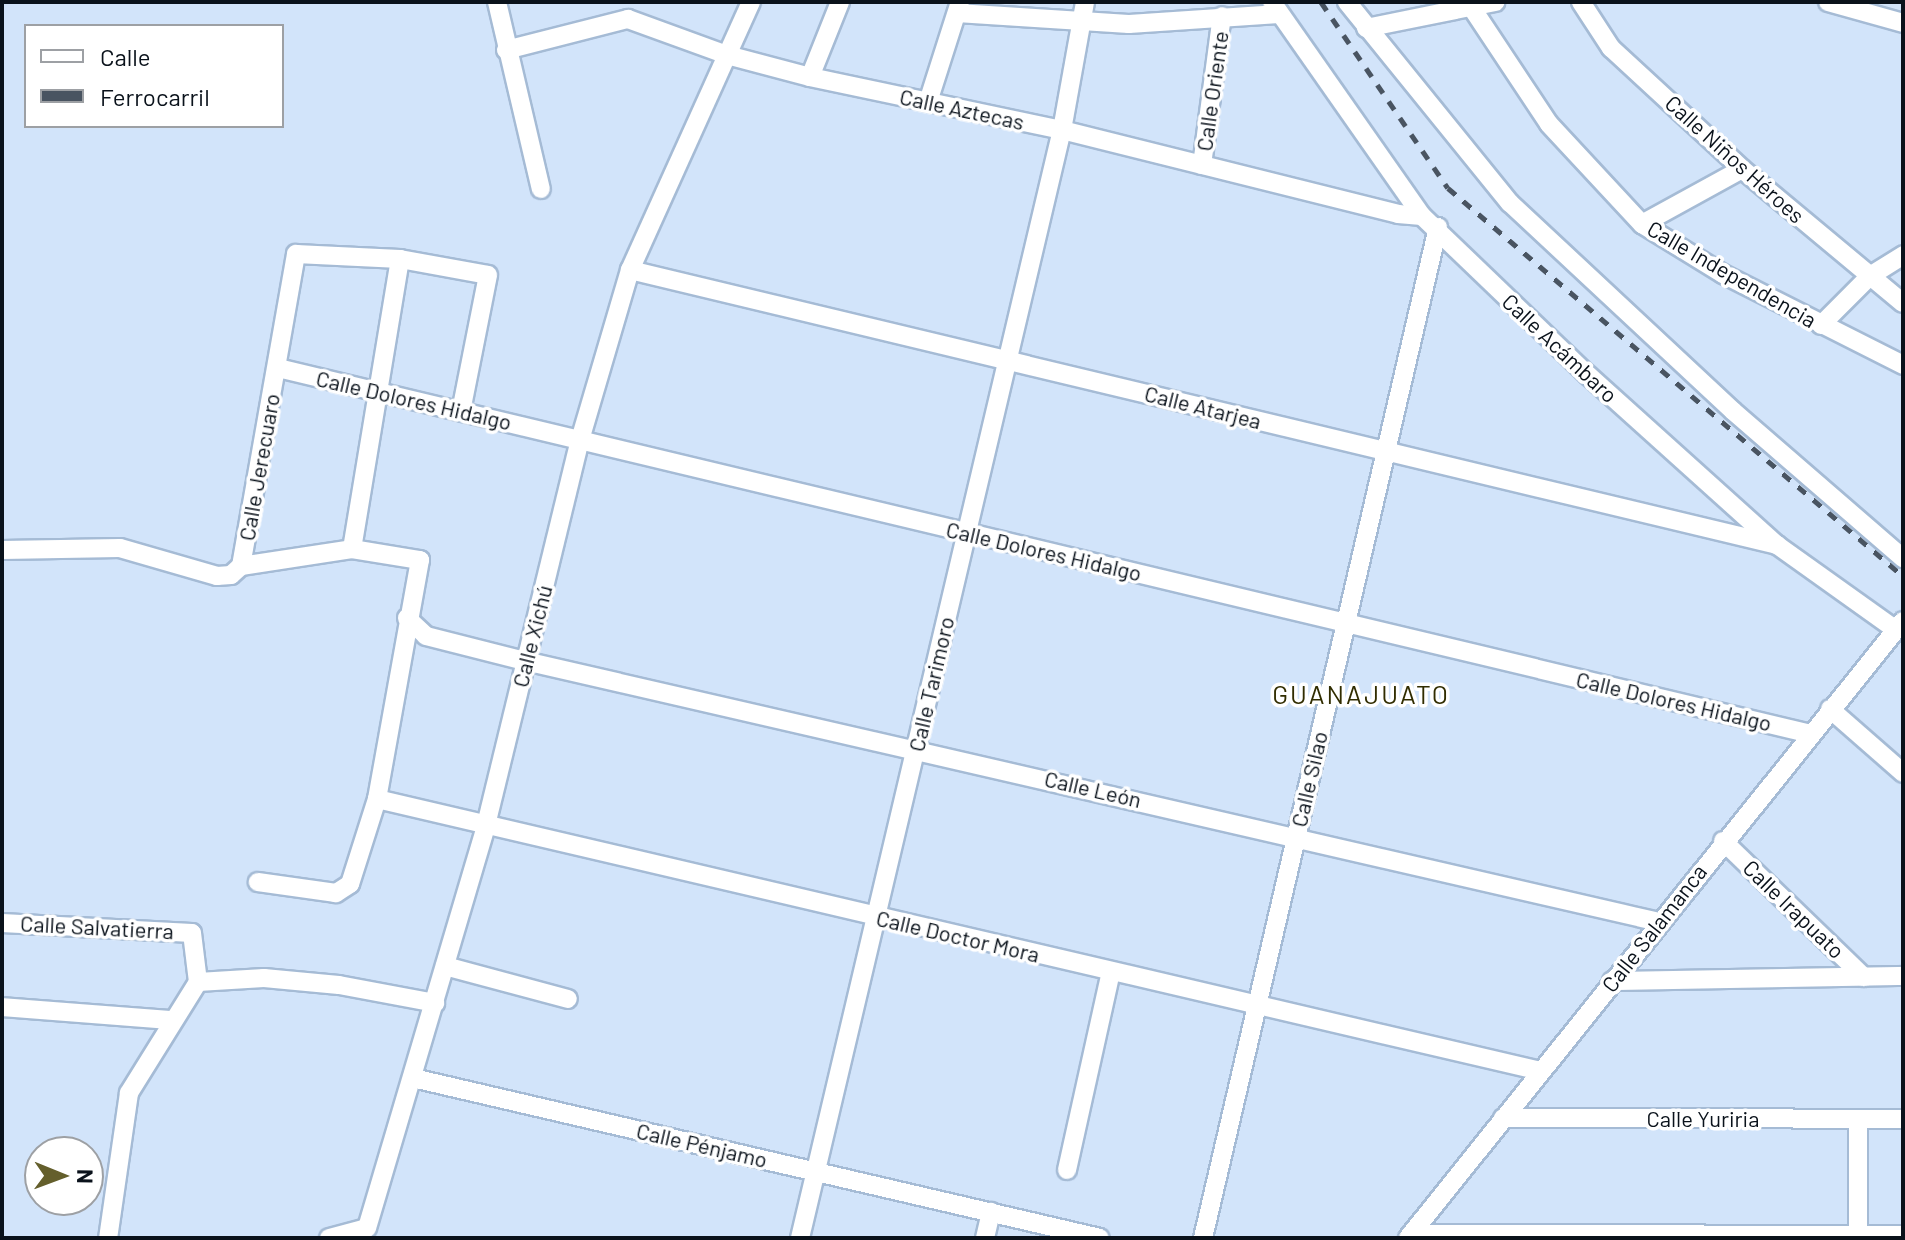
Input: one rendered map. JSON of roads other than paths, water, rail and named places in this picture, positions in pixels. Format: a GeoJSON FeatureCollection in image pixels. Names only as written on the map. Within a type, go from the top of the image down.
{"type":"FeatureCollection","features":[{"type":"Feature","properties":{"kind":"street"},"geometry":{"type":"LineString","coordinates":[[497,2],[541,189]]}},
{"type":"Feature","properties":{"kind":"street","name":"Calle Xichú"},"geometry":{"type":"LineString","coordinates":[[329,1238],[367,1228],[486,825],[580,440],[630,270],[751,2]]}},
{"type":"Feature","properties":{"kind":"street"},"geometry":{"type":"LineString","coordinates":[[810,77],[840,2]]}},
{"type":"Feature","properties":{"kind":"street","name":"Calle Tarimoro"},"geometry":{"type":"LineString","coordinates":[[800,1238],[813,1171],[1062,130],[1085,2]]}},
{"type":"Feature","properties":{"kind":"street"},"geometry":{"type":"LineString","coordinates":[[1347,2],[1510,203],[1733,411],[1903,558]]}},
{"type":"Feature","properties":{"kind":"street"},"geometry":{"type":"LineString","coordinates":[[1366,28],[1495,2]]}},
{"type":"Feature","properties":{"kind":"street","name":"Calle Niños Héroes"},"geometry":{"type":"LineString","coordinates":[[1581,2],[1611,48],[1742,169],[1903,303]]}},
{"type":"Feature","properties":{"kind":"street"},"geometry":{"type":"LineString","coordinates":[[1828,2],[1903,23]]}},
{"type":"Feature","properties":{"kind":"street","name":"Calle Independencia"},"geometry":{"type":"LineString","coordinates":[[1469,5],[1549,124],[1642,224],[1821,325],[1903,365]]}},
{"type":"Feature","properties":{"kind":"street"},"geometry":{"type":"LineString","coordinates":[[928,102],[959,8],[1081,22],[1222,16],[1276,8]]}},
{"type":"Feature","properties":{"kind":"street","name":"Calle Acámbaro"},"geometry":{"type":"LineString","coordinates":[[1276,8],[1422,216],[1438,227],[1504,296],[1777,545],[1899,626]]}},
{"type":"Feature","properties":{"kind":"street","name":"Calle Oriente"},"geometry":{"type":"LineString","coordinates":[[1202,165],[1222,16]]}},
{"type":"Feature","properties":{"kind":"street","name":"Calle Aztecas"},"geometry":{"type":"LineString","coordinates":[[506,50],[628,19],[727,55],[810,77],[1062,130],[1398,214],[1422,216]]}},
{"type":"Feature","properties":{"kind":"street"},"geometry":{"type":"LineString","coordinates":[[1642,224],[1742,169]]}},
{"type":"Feature","properties":{"kind":"street","name":"Calle Silao"},"geometry":{"type":"LineString","coordinates":[[1203,1238],[1438,227]]}},
{"type":"Feature","properties":{"kind":"street","name":"Calle Jerecuaro"},"geometry":{"type":"LineString","coordinates":[[241,566],[296,254],[400,259]]}},
{"type":"Feature","properties":{"kind":"street"},"geometry":{"type":"LineString","coordinates":[[1821,325],[1870,276],[1903,255]]}},
{"type":"Feature","properties":{"kind":"street"},"geometry":{"type":"LineString","coordinates":[[352,549],[400,259],[488,275],[461,411]]}},
{"type":"Feature","properties":{"kind":"street","name":"Calle Atarjea"},"geometry":{"type":"LineString","coordinates":[[630,270],[1777,545]]}},
{"type":"Feature","properties":{"kind":"street","name":"Calle Dolores Hidalgo"},"geometry":{"type":"LineString","coordinates":[[278,368],[1811,734]]}},
{"type":"Feature","properties":{"kind":"street"},"geometry":{"type":"LineString","coordinates":[[2,550],[120,548],[217,576],[231,575],[241,566],[352,549],[420,560],[407,618],[377,799],[350,884],[336,893],[258,882]]}},
{"type":"Feature","properties":{"kind":"street","name":"Calle León"},"geometry":{"type":"LineString","coordinates":[[407,618],[426,636],[525,661],[916,748],[1659,922]]}},
{"type":"Feature","properties":{"kind":"street","name":"Calle Salamanca"},"geometry":{"type":"LineString","coordinates":[[1409,1236],[1723,841],[1899,626]]}},
{"type":"Feature","properties":{"kind":"street"},"geometry":{"type":"LineString","coordinates":[[1830,709],[1903,773]]}},
{"type":"Feature","properties":{"kind":"street","name":"Calle Doctor Mora"},"geometry":{"type":"LineString","coordinates":[[377,799],[1540,1071]]}},
{"type":"Feature","properties":{"kind":"street","name":"Calle Irapuato"},"geometry":{"type":"LineString","coordinates":[[1723,841],[1864,977]]}},
{"type":"Feature","properties":{"kind":"street","name":"Calle Salvatierra"},"geometry":{"type":"LineString","coordinates":[[2,923],[192,933],[198,982]]}},
{"type":"Feature","properties":{"kind":"street"},"geometry":{"type":"LineString","coordinates":[[445,966],[568,999]]}},
{"type":"Feature","properties":{"kind":"street"},"geometry":{"type":"LineString","coordinates":[[1067,1170],[1111,972]]}},
{"type":"Feature","properties":{"kind":"street"},"geometry":{"type":"LineString","coordinates":[[1612,981],[1903,976]]}},
{"type":"Feature","properties":{"kind":"street"},"geometry":{"type":"LineString","coordinates":[[108,1238],[129,1093],[171,1020],[198,982],[279,980],[435,1003]]}},
{"type":"Feature","properties":{"kind":"street"},"geometry":{"type":"LineString","coordinates":[[2,1007],[171,1020]]}},
{"type":"Feature","properties":{"kind":"street","name":"Calle Pénjamo"},"geometry":{"type":"LineString","coordinates":[[413,1078],[1100,1238]]}},
{"type":"Feature","properties":{"kind":"street","name":"Calle Yuriria"},"geometry":{"type":"LineString","coordinates":[[1503,1118],[1903,1119]]}},
{"type":"Feature","properties":{"kind":"street"},"geometry":{"type":"LineString","coordinates":[[1858,1119],[1858,1237]]}},
{"type":"Feature","properties":{"kind":"street"},"geometry":{"type":"LineString","coordinates":[[985,1238],[991,1212]]}},
{"type":"Feature","properties":{"kind":"street"},"geometry":{"type":"LineString","coordinates":[[1409,1236],[1903,1235]]}},
{"type":"Feature","properties":{"kind":"railway"},"geometry":{"type":"LineString","coordinates":[[1321,2],[1448,188],[1903,576]]}},
{"type":"Feature","properties":{"kind":"district","name":"GUANAJUATO"},"geometry":{"type":"Point","coordinates":[1361,694]}}]}
